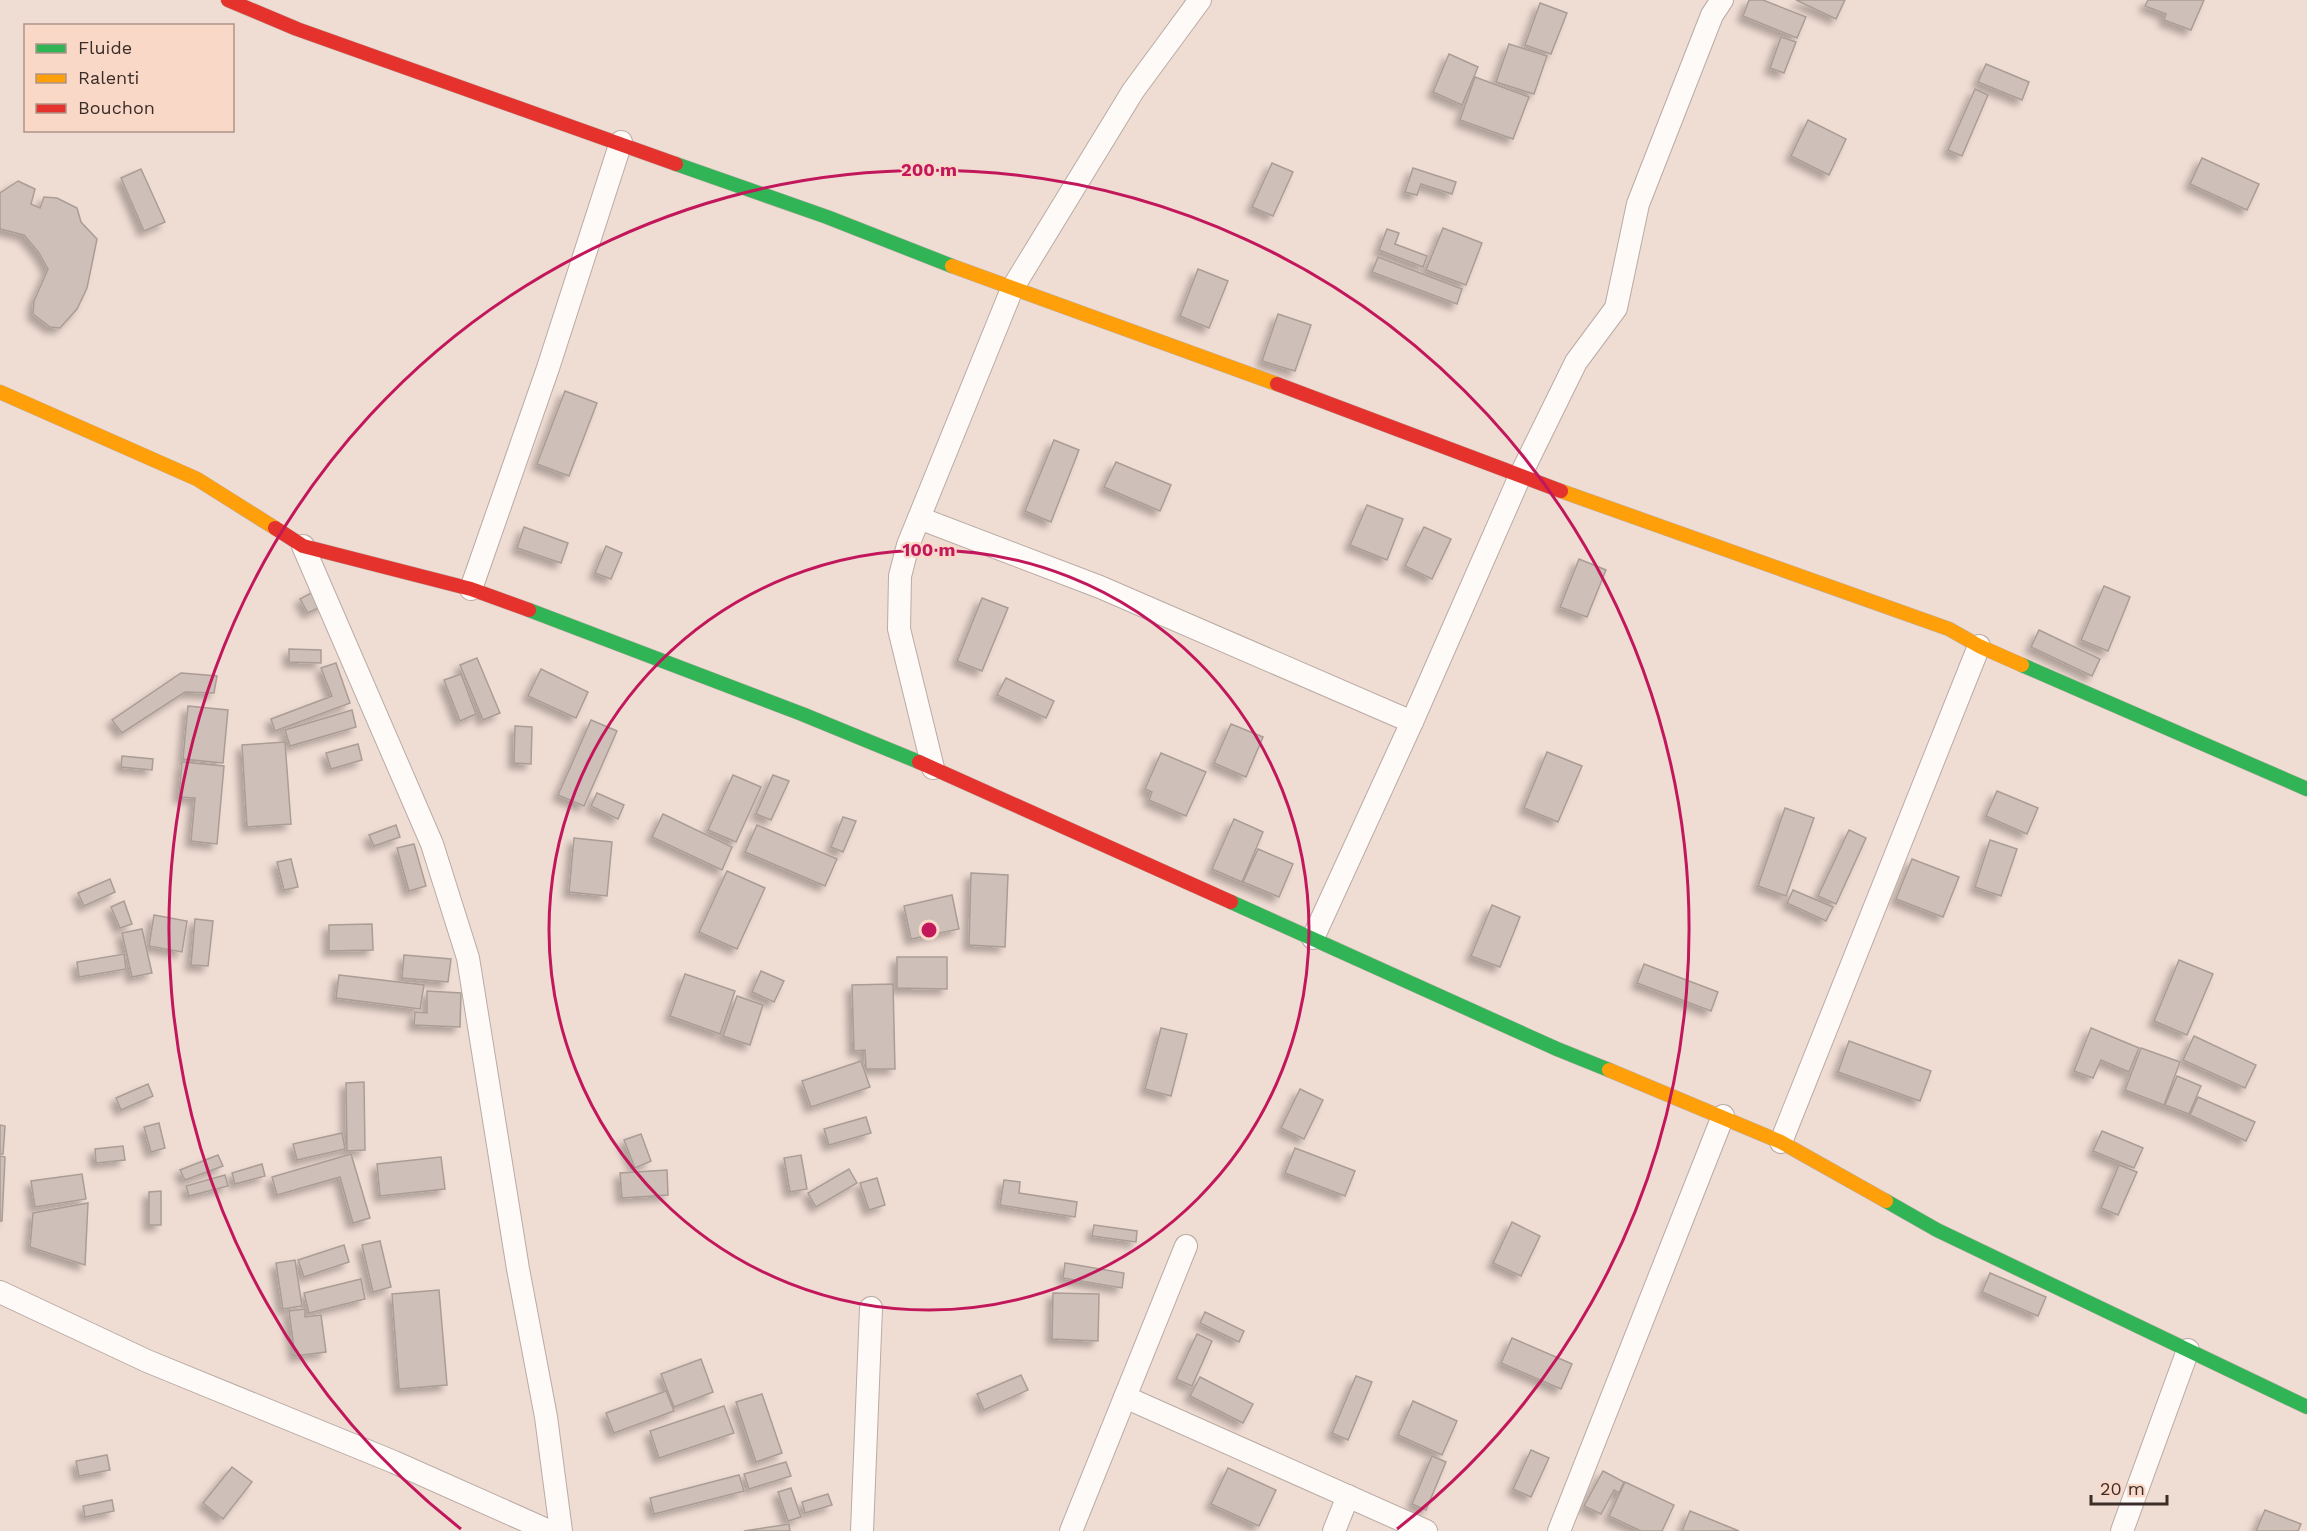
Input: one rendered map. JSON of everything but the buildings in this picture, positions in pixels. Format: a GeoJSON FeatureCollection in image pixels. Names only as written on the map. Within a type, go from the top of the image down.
{"type":"FeatureCollection","features":[{"type":"Feature","properties":{"kind":"street"},"geometry":{"type":"LineString","coordinates":[[228,0],[297,29],[826,216],[1012,289],[1247,373],[1520,476],[1949,629],[1980,646],[2307,789]]}},
{"type":"Feature","properties":{"kind":"street"},"geometry":{"type":"LineString","coordinates":[[933,768],[899,629],[900,576],[908,545],[1012,289],[1133,90],[1200,0]]}},
{"type":"Feature","properties":{"kind":"street"},"geometry":{"type":"LineString","coordinates":[[1313,938],[1412,722],[1520,476],[1576,362],[1616,308],[1638,204],[1712,15],[1722,0]]}},
{"type":"Feature","properties":{"kind":"street"},"geometry":{"type":"LineString","coordinates":[[471,589],[548,368],[621,142]]}},
{"type":"Feature","properties":{"kind":"street"},"geometry":{"type":"LineString","coordinates":[[0,392],[197,479],[303,546],[471,589],[652,656],[933,768],[1557,1049],[1781,1142],[1937,1230],[2307,1407]]}},
{"type":"Feature","properties":{"kind":"street"},"geometry":{"type":"LineString","coordinates":[[919,518],[1100,587],[1412,722]]}},
{"type":"Feature","properties":{"kind":"street"},"geometry":{"type":"LineString","coordinates":[[303,546],[432,844],[468,958],[513,1236],[546,1417],[561,1531]]}},
{"type":"Feature","properties":{"kind":"street"},"geometry":{"type":"LineString","coordinates":[[1781,1142],[1980,646]]}},
{"type":"Feature","properties":{"kind":"street"},"geometry":{"type":"LineString","coordinates":[[1559,1531],[1723,1116]]}},
{"type":"Feature","properties":{"kind":"street"},"geometry":{"type":"LineString","coordinates":[[1071,1531],[1186,1246]]}},
{"type":"Feature","properties":{"kind":"street"},"geometry":{"type":"LineString","coordinates":[[0,1292],[147,1361],[394,1462],[549,1531]]}},
{"type":"Feature","properties":{"kind":"street"},"geometry":{"type":"LineString","coordinates":[[862,1531],[871,1308]]}},
{"type":"Feature","properties":{"kind":"street"},"geometry":{"type":"LineString","coordinates":[[2122,1531],[2188,1350]]}},
{"type":"Feature","properties":{"kind":"street"},"geometry":{"type":"LineString","coordinates":[[1125,1396],[1426,1531]]}},
{"type":"Feature","properties":{"kind":"street"},"geometry":{"type":"LineString","coordinates":[[1334,1531],[1348,1497]]}},
{"type":"Feature","properties":{"kind":"traffic: fast"},"geometry":{"type":"LineString","coordinates":[[676,164],[827,217],[952,266]]}},
{"type":"Feature","properties":{"kind":"traffic: fast"},"geometry":{"type":"LineString","coordinates":[[529,610],[802,714],[919,762]]}},
{"type":"Feature","properties":{"kind":"traffic: fast"},"geometry":{"type":"LineString","coordinates":[[2022,665],[2307,789]]}},
{"type":"Feature","properties":{"kind":"traffic: fast"},"geometry":{"type":"LineString","coordinates":[[1231,902],[1557,1049],[1609,1070]]}},
{"type":"Feature","properties":{"kind":"traffic: fast"},"geometry":{"type":"LineString","coordinates":[[1886,1201],[1937,1230],[2307,1407]]}},
{"type":"Feature","properties":{"kind":"traffic: slow"},"geometry":{"type":"LineString","coordinates":[[952,266],[1277,384]]}},
{"type":"Feature","properties":{"kind":"traffic: slow"},"geometry":{"type":"LineString","coordinates":[[0,392],[197,479],[275,528]]}},
{"type":"Feature","properties":{"kind":"traffic: slow"},"geometry":{"type":"LineString","coordinates":[[1561,491],[1949,629],[1979,646],[2022,665]]}},
{"type":"Feature","properties":{"kind":"traffic: slow"},"geometry":{"type":"LineString","coordinates":[[1609,1070],[1781,1142],[1886,1201]]}},
{"type":"Feature","properties":{"kind":"traffic: jam"},"geometry":{"type":"LineString","coordinates":[[228,0],[297,29],[676,164]]}},
{"type":"Feature","properties":{"kind":"traffic: jam"},"geometry":{"type":"LineString","coordinates":[[1277,384],[1561,491]]}},
{"type":"Feature","properties":{"kind":"traffic: jam"},"geometry":{"type":"LineString","coordinates":[[275,528],[303,546],[471,589],[529,610]]}},
{"type":"Feature","properties":{"kind":"traffic: jam"},"geometry":{"type":"LineString","coordinates":[[919,762],[1231,902]]}}]}
